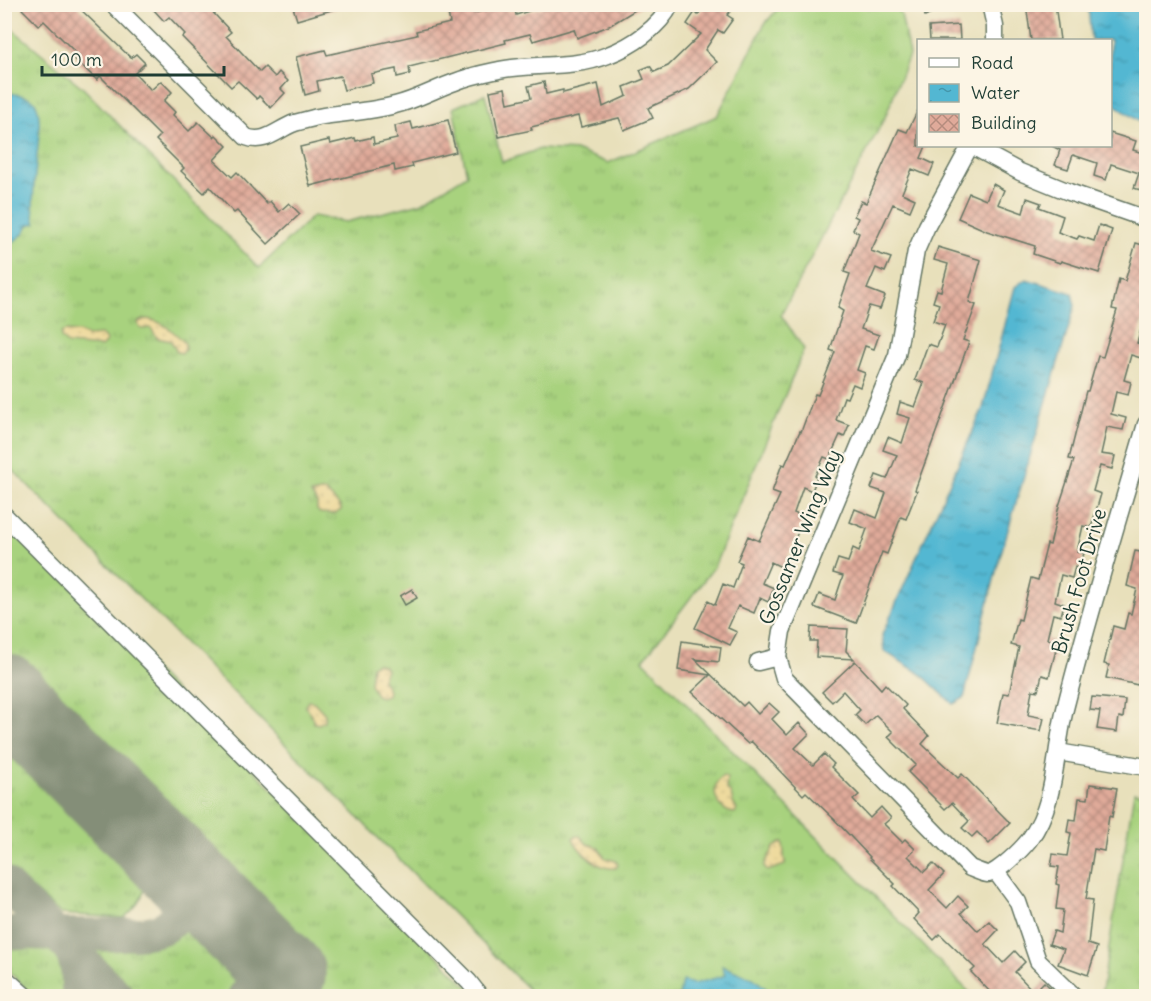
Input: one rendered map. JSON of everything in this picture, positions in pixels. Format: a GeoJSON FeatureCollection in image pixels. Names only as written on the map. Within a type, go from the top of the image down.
{"type":"FeatureCollection","features":[{"type":"Feature","properties":{"kind":"street"},"geometry":{"type":"LineString","coordinates":[[112,4],[246,137],[253,140],[266,138],[292,124],[318,117],[364,112],[398,105],[457,81],[500,70],[588,61],[607,56],[652,29],[671,4]]}},
{"type":"Feature","properties":{"kind":"street"},"geometry":{"type":"LineString","coordinates":[[990,4],[995,26],[995,39]]}},
{"type":"Feature","properties":{"kind":"street","name":"Gossamer Wing Way"},"geometry":{"type":"LineString","coordinates":[[970,147],[927,226],[916,251],[897,355],[782,631],[778,657],[784,678],[970,868],[986,874],[996,872]]}},
{"type":"Feature","properties":{"kind":"street"},"geometry":{"type":"LineString","coordinates":[[973,147],[1020,172],[1146,219]]}},
{"type":"Feature","properties":{"kind":"street","name":"Brush Foot Drive"},"geometry":{"type":"LineString","coordinates":[[1058,752],[1064,711],[1077,659],[1146,424]]}},
{"type":"Feature","properties":{"kind":"street"},"geometry":{"type":"LineString","coordinates":[[4,515],[470,982],[480,996]]}},
{"type":"Feature","properties":{"kind":"street"},"geometry":{"type":"LineString","coordinates":[[758,662],[778,657]]}},
{"type":"Feature","properties":{"kind":"street"},"geometry":{"type":"LineString","coordinates":[[1074,996],[1038,962],[1018,902],[996,872],[1029,840],[1044,812],[1058,752],[1146,767]]}},
{"type":"Feature","properties":{"kind":"street"},"geometry":{"type":"LineString","coordinates":[[4,977],[25,996]]}},
{"type":"Feature","properties":{"kind":"green space"},"geometry":{"type":"Polygon","coordinates":[[[781,5],[893,5],[901,14],[909,55],[886,115],[781,315],[804,349],[714,567],[643,660],[973,996],[535,996],[5,462],[5,23],[83,88],[259,268],[313,216],[346,222],[421,203],[467,175],[453,108],[485,94],[502,162],[540,149],[578,151],[608,163],[717,116],[764,25],[781,5]]]}},
{"type":"Feature","properties":{"kind":"green space"},"geometry":{"type":"Polygon","coordinates":[[[4,518],[477,996],[262,996],[269,990],[274,995],[302,965],[5,666],[4,518]]]}},
{"type":"Feature","properties":{"kind":"green space"},"geometry":{"type":"Polygon","coordinates":[[[5,723],[136,855],[144,873],[144,889],[138,904],[124,918],[61,914],[5,865],[5,723]]]}},
{"type":"Feature","properties":{"kind":"green space"},"geometry":{"type":"Polygon","coordinates":[[[1134,792],[1146,794],[1146,996],[1101,996],[1134,792]]]}},
{"type":"Feature","properties":{"kind":"green space"},"geometry":{"type":"Polygon","coordinates":[[[192,913],[244,965],[239,983],[226,996],[135,996],[89,948],[90,946],[148,945],[161,941],[173,935],[183,926],[192,913]]]}},
{"type":"Feature","properties":{"kind":"green space"},"geometry":{"type":"Polygon","coordinates":[[[5,946],[44,949],[58,957],[62,966],[65,996],[33,996],[5,967],[5,946]]]}},
{"type":"Feature","properties":{"kind":"sand"},"geometry":{"type":"Polygon","coordinates":[[[145,319],[156,321],[172,331],[185,343],[185,350],[182,353],[177,352],[171,341],[157,338],[151,328],[139,327],[138,322],[145,319]]]}},
{"type":"Feature","properties":{"kind":"sand"},"geometry":{"type":"Polygon","coordinates":[[[79,332],[88,336],[101,335],[107,341],[101,347],[67,344],[61,338],[61,333],[79,332]]]}},
{"type":"Feature","properties":{"kind":"sand"},"geometry":{"type":"Polygon","coordinates":[[[325,491],[341,507],[341,510],[335,514],[320,513],[317,510],[317,503],[311,494],[325,491]]]}},
{"type":"Feature","properties":{"kind":"sand"},"geometry":{"type":"Polygon","coordinates":[[[376,663],[383,665],[386,669],[382,679],[388,692],[387,695],[381,697],[376,695],[370,684],[372,666],[376,663]]]}},
{"type":"Feature","properties":{"kind":"sand"},"geometry":{"type":"Polygon","coordinates":[[[308,701],[314,702],[325,714],[324,721],[319,724],[314,723],[305,706],[308,701]]]}},
{"type":"Feature","properties":{"kind":"sand"},"geometry":{"type":"Polygon","coordinates":[[[723,776],[727,778],[726,788],[737,809],[735,813],[723,808],[716,798],[716,786],[723,776]]]}},
{"type":"Feature","properties":{"kind":"sand"},"geometry":{"type":"Polygon","coordinates":[[[580,836],[587,844],[598,847],[605,858],[616,861],[618,865],[616,868],[597,864],[580,849],[573,838],[580,836]]]}},
{"type":"Feature","properties":{"kind":"sand"},"geometry":{"type":"Polygon","coordinates":[[[783,842],[785,865],[767,871],[764,867],[774,847],[783,842]]]}},
{"type":"Feature","properties":{"kind":"water"},"geometry":{"type":"Polygon","coordinates":[[[1088,5],[1146,5],[1146,121],[1138,121],[1112,103],[1112,39],[1091,39],[1088,5]]]}},
{"type":"Feature","properties":{"kind":"water"},"geometry":{"type":"Polygon","coordinates":[[[4,92],[32,99],[37,107],[39,120],[33,194],[36,223],[28,225],[23,234],[12,243],[4,241],[4,92]]]}},
{"type":"Feature","properties":{"kind":"water"},"geometry":{"type":"Polygon","coordinates":[[[1026,279],[1072,293],[1075,306],[999,560],[964,698],[953,704],[921,674],[884,651],[882,635],[983,408],[1015,287],[1026,279]]]}},
{"type":"Feature","properties":{"kind":"water"},"geometry":{"type":"Polygon","coordinates":[[[722,966],[753,978],[775,996],[679,996],[682,981],[694,984],[723,976],[725,974],[722,966]]]}},
{"type":"Feature","properties":{"kind":"building"},"geometry":{"type":"Polygon","coordinates":[[[26,4],[75,4],[131,58],[136,54],[145,63],[135,73],[151,90],[161,81],[172,92],[164,101],[175,112],[173,115],[189,131],[198,122],[227,146],[214,160],[232,177],[237,172],[267,204],[270,201],[279,212],[289,203],[300,214],[268,244],[237,211],[234,213],[210,187],[204,193],[181,171],[184,168],[156,140],[160,136],[100,76],[97,80],[75,59],[79,56],[44,21],[39,26],[22,9],[26,4]]]}},
{"type":"Feature","properties":{"kind":"building"},"geometry":{"type":"Polygon","coordinates":[[[158,4],[205,4],[231,32],[226,36],[260,72],[265,67],[275,77],[279,72],[288,81],[281,89],[285,93],[271,108],[259,96],[257,99],[238,81],[231,87],[182,37],[185,34],[169,17],[164,21],[153,9],[158,4]]]}},
{"type":"Feature","properties":{"kind":"building"},"geometry":{"type":"Polygon","coordinates":[[[292,4],[342,4],[342,7],[297,20],[292,4]]]}},
{"type":"Feature","properties":{"kind":"building"},"geometry":{"type":"Polygon","coordinates":[[[551,4],[645,4],[609,26],[577,38],[574,29],[533,41],[530,34],[505,40],[506,43],[409,67],[410,74],[397,77],[396,69],[371,74],[373,83],[344,90],[340,76],[317,81],[319,91],[305,95],[296,57],[325,50],[327,55],[417,35],[416,31],[450,23],[448,13],[460,10],[461,14],[474,11],[474,13],[507,6],[508,11],[515,9],[516,15],[551,4]]]}},
{"type":"Feature","properties":{"kind":"building"},"geometry":{"type":"Polygon","coordinates":[[[705,4],[737,4],[727,15],[733,19],[723,33],[718,30],[705,50],[717,62],[689,89],[648,108],[653,118],[624,130],[619,118],[581,127],[578,116],[499,137],[490,91],[505,88],[508,103],[531,98],[528,86],[544,82],[546,94],[563,90],[563,93],[598,84],[603,107],[627,96],[624,87],[644,79],[640,70],[650,66],[654,72],[668,66],[701,34],[687,24],[695,12],[698,15],[705,4]]]}},
{"type":"Feature","properties":{"kind":"building"},"geometry":{"type":"Polygon","coordinates":[[[921,4],[951,4],[925,16],[921,4]]]}},
{"type":"Feature","properties":{"kind":"building"},"geometry":{"type":"Polygon","coordinates":[[[1026,4],[1055,4],[1060,39],[1031,39],[1026,4]]]}},
{"type":"Feature","properties":{"kind":"building"},"geometry":{"type":"Polygon","coordinates":[[[959,25],[960,39],[930,39],[929,27],[959,25]]]}},
{"type":"Feature","properties":{"kind":"building"},"geometry":{"type":"Polygon","coordinates":[[[917,112],[917,147],[926,147],[921,158],[934,164],[929,176],[912,169],[902,193],[915,199],[910,211],[893,204],[871,251],[891,258],[885,272],[876,268],[867,289],[885,296],[880,309],[869,306],[861,329],[879,335],[874,349],[865,346],[857,370],[865,373],[860,387],[853,384],[847,398],[844,397],[836,420],[849,425],[844,437],[840,435],[829,459],[824,457],[815,476],[817,477],[812,491],[803,487],[794,513],[804,517],[789,554],[783,568],[771,562],[762,583],[774,588],[768,602],[760,598],[754,613],[738,606],[728,628],[737,632],[730,645],[695,628],[708,601],[715,605],[723,584],[733,588],[742,563],[737,561],[748,536],[759,541],[780,495],[772,492],[782,464],[785,465],[801,432],[815,394],[818,395],[835,352],[830,350],[843,311],[838,308],[850,274],[844,272],[859,233],[853,230],[858,218],[854,216],[861,201],[866,203],[899,129],[907,132],[917,112]]]}},
{"type":"Feature","properties":{"kind":"building"},"geometry":{"type":"Polygon","coordinates":[[[448,120],[456,152],[412,163],[413,167],[395,171],[394,165],[310,186],[300,147],[329,140],[330,144],[355,138],[356,141],[373,137],[374,144],[397,139],[395,126],[411,122],[413,129],[448,120]]]}},
{"type":"Feature","properties":{"kind":"building"},"geometry":{"type":"Polygon","coordinates":[[[1112,134],[1136,141],[1133,150],[1146,154],[1146,192],[1134,188],[1139,173],[1111,164],[1106,180],[1094,176],[1097,163],[1073,155],[1068,169],[1055,165],[1060,150],[1054,147],[1112,147],[1112,134]]]}},
{"type":"Feature","properties":{"kind":"building"},"geometry":{"type":"Polygon","coordinates":[[[993,184],[1004,190],[998,204],[1023,213],[1027,198],[1041,203],[1039,207],[1063,216],[1058,232],[1077,239],[1079,236],[1094,241],[1099,225],[1112,230],[1099,273],[1033,254],[1035,246],[987,231],[958,218],[969,193],[986,200],[993,184]]]}},
{"type":"Feature","properties":{"kind":"building"},"geometry":{"type":"Polygon","coordinates":[[[1136,243],[1146,246],[1144,303],[1146,303],[1146,312],[1137,343],[1145,346],[1141,358],[1131,355],[1124,380],[1131,382],[1128,395],[1116,392],[1111,414],[1126,418],[1123,430],[1107,427],[1101,454],[1115,456],[1112,469],[1100,466],[1093,491],[1101,494],[1091,528],[1083,526],[1077,552],[1084,553],[1080,568],[1075,567],[1072,578],[1061,575],[1055,601],[1064,604],[1061,616],[1053,614],[1047,639],[1058,642],[1049,677],[1042,675],[1038,691],[1032,690],[1028,715],[1044,718],[1041,731],[997,723],[1003,693],[1009,694],[1019,647],[1011,645],[1018,619],[1021,620],[1031,578],[1038,580],[1047,544],[1050,545],[1059,506],[1074,460],[1069,459],[1086,391],[1088,391],[1098,356],[1103,357],[1117,310],[1112,309],[1119,279],[1125,281],[1136,243]]]}},
{"type":"Feature","properties":{"kind":"building"},"geometry":{"type":"Polygon","coordinates":[[[938,247],[981,260],[969,302],[976,305],[963,340],[969,342],[906,519],[901,517],[887,554],[882,552],[856,623],[814,607],[819,594],[835,600],[843,576],[833,573],[838,559],[848,562],[853,548],[859,551],[867,529],[850,522],[855,509],[877,518],[886,493],[871,488],[876,475],[887,479],[897,455],[883,450],[888,437],[902,443],[910,418],[897,414],[900,402],[915,407],[924,383],[915,380],[928,344],[937,347],[945,325],[933,321],[939,304],[933,302],[937,290],[941,291],[948,264],[934,260],[938,247]]]}},
{"type":"Feature","properties":{"kind":"building"},"geometry":{"type":"Polygon","coordinates":[[[1135,551],[1146,553],[1146,648],[1138,685],[1106,678],[1109,665],[1104,664],[1113,626],[1124,629],[1128,613],[1131,614],[1137,589],[1127,586],[1135,551]]]}},
{"type":"Feature","properties":{"kind":"building"},"geometry":{"type":"Polygon","coordinates":[[[412,589],[417,598],[405,605],[400,596],[412,589]]]}},
{"type":"Feature","properties":{"kind":"building"},"geometry":{"type":"Polygon","coordinates":[[[811,627],[848,629],[846,651],[854,659],[816,657],[817,641],[810,641],[811,627]]]}},
{"type":"Feature","properties":{"kind":"building"},"geometry":{"type":"Polygon","coordinates":[[[682,641],[721,647],[719,662],[695,659],[743,706],[747,702],[758,714],[769,703],[779,712],[772,719],[787,735],[799,723],[809,734],[795,748],[813,765],[824,754],[834,764],[831,767],[859,795],[853,800],[870,818],[881,807],[891,818],[884,824],[902,842],[905,839],[915,849],[908,856],[924,872],[933,863],[944,874],[929,890],[947,908],[958,896],[968,906],[961,913],[978,931],[989,921],[998,930],[985,944],[1003,963],[1015,951],[1025,962],[1015,972],[1034,992],[1044,982],[1059,996],[994,996],[971,972],[975,968],[940,934],[934,940],[914,919],[919,913],[834,819],[806,792],[803,795],[751,741],[748,744],[692,692],[710,675],[678,670],[682,641]]]}},
{"type":"Feature","properties":{"kind":"building"},"geometry":{"type":"Polygon","coordinates":[[[855,661],[881,689],[885,684],[906,705],[903,709],[929,736],[922,744],[958,778],[962,774],[1010,823],[989,844],[977,832],[972,837],[962,828],[969,821],[952,803],[945,809],[908,772],[916,765],[888,737],[893,732],[876,715],[865,725],[855,715],[860,710],[843,691],[832,702],[822,692],[855,661]]]}},
{"type":"Feature","properties":{"kind":"building"},"geometry":{"type":"Polygon","coordinates":[[[1092,697],[1125,700],[1123,718],[1119,717],[1117,732],[1097,729],[1100,711],[1090,710],[1092,697]]]}},
{"type":"Feature","properties":{"kind":"building"},"geometry":{"type":"Polygon","coordinates":[[[1090,784],[1117,788],[1112,817],[1109,816],[1104,851],[1094,849],[1086,899],[1093,900],[1088,944],[1097,947],[1088,975],[1058,964],[1064,949],[1049,944],[1054,931],[1060,933],[1063,910],[1056,909],[1059,867],[1051,866],[1053,854],[1067,856],[1071,833],[1067,832],[1069,819],[1076,820],[1079,798],[1088,799],[1090,784]]]}},
{"type":"Feature","properties":{"kind":"taxiway"},"geometry":{"type":"LineString","coordinates":[[4,933],[111,935],[151,932],[163,928],[176,917],[180,910],[184,895],[182,870]]}},
{"type":"Feature","properties":{"kind":"taxiway"},"geometry":{"type":"LineString","coordinates":[[4,883],[118,996]]}},
{"type":"Feature","properties":{"kind":"taxiway"},"geometry":{"type":"LineString","coordinates":[[71,949],[77,971],[78,996]]}},
{"type":"Feature","properties":{"kind":"taxiway"},"geometry":{"type":"LineString","coordinates":[[244,996],[263,976],[266,966],[262,951]]}},
{"type":"Feature","properties":{"kind":"runway"},"geometry":{"type":"LineString","coordinates":[[4,694],[285,974]]}}]}
